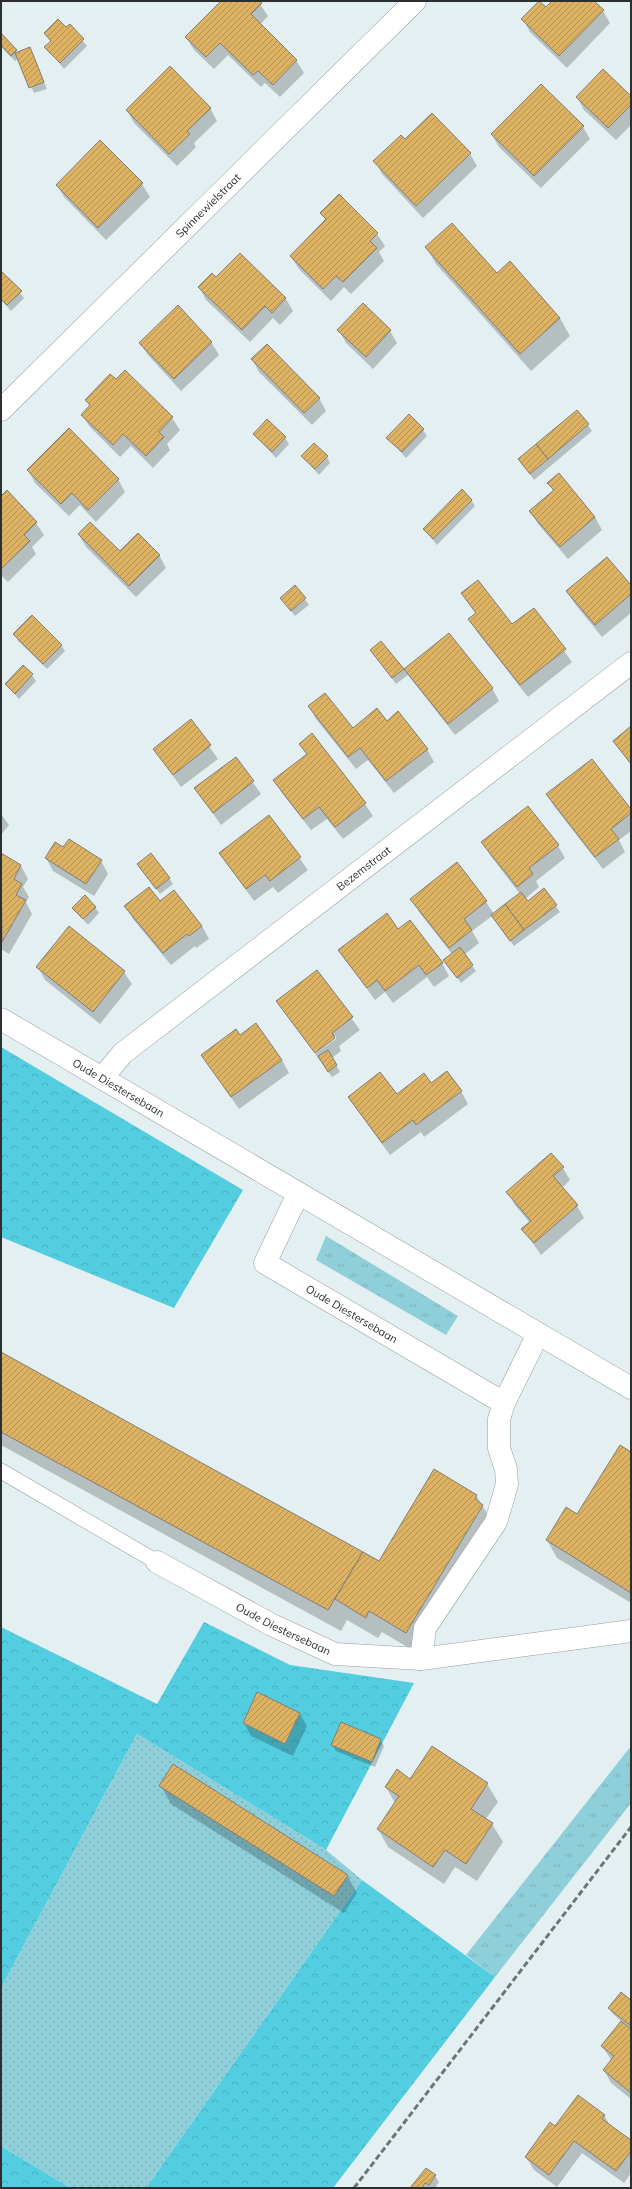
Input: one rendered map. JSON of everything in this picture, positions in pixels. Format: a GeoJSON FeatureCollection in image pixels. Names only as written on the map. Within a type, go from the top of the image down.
{"type":"FeatureCollection","features":[{"type":"Feature","properties":{"kind":"street","name":"Spinnewielstraat"},"geometry":{"type":"LineString","coordinates":[[1,410],[415,1]]}},
{"type":"Feature","properties":{"kind":"street","name":"Bezemstraat"},"geometry":{"type":"LineString","coordinates":[[102,1078],[123,1053],[631,664]]}},
{"type":"Feature","properties":{"kind":"street","name":"Oude Diestersebaan"},"geometry":{"type":"LineString","coordinates":[[1,1019],[631,1388]]}},
{"type":"Feature","properties":{"kind":"street","name":"Oude Diestersebaan"},"geometry":{"type":"LineString","coordinates":[[298,1194],[265,1263],[504,1403]]}},
{"type":"Feature","properties":{"kind":"street"},"geometry":{"type":"LineString","coordinates":[[421,1659],[425,1628],[496,1522],[507,1484],[506,1469],[499,1448],[499,1419],[504,1403],[538,1334]]}},
{"type":"Feature","properties":{"kind":"street","name":"Oude Diestersebaan"},"geometry":{"type":"LineString","coordinates":[[158,1562],[272,1625],[335,1654],[421,1659],[631,1631]]}},
{"type":"Feature","properties":{"kind":"lane"},"geometry":{"type":"LineString","coordinates":[[1,1472],[158,1562]]}},
{"type":"Feature","properties":{"kind":"green space"},"geometry":{"type":"Polygon","coordinates":[[[1,1047],[243,1190],[174,1308],[1,1237],[1,1047]]]}},
{"type":"Feature","properties":{"kind":"green space"},"geometry":{"type":"Polygon","coordinates":[[[326,1236],[458,1316],[446,1335],[316,1260],[326,1236]]]}},
{"type":"Feature","properties":{"kind":"green space"},"geometry":{"type":"Polygon","coordinates":[[[204,1622],[290,1665],[414,1683],[326,1850],[137,1734],[1,1988],[1,1627],[157,1704],[204,1622]]]}},
{"type":"Feature","properties":{"kind":"green space"},"geometry":{"type":"Polygon","coordinates":[[[137,1734],[326,1850],[362,1880],[146,2188],[71,2188],[1,2146],[1,1988],[137,1734]]]}},
{"type":"Feature","properties":{"kind":"green space"},"geometry":{"type":"Polygon","coordinates":[[[631,1746],[631,1803],[495,1977],[466,1955],[631,1746]]]}},
{"type":"Feature","properties":{"kind":"green space"},"geometry":{"type":"Polygon","coordinates":[[[362,1880],[495,1977],[333,2188],[146,2188],[362,1880]]]}},
{"type":"Feature","properties":{"kind":"green space"},"geometry":{"type":"Polygon","coordinates":[[[1,2146],[71,2188],[1,2188],[1,2146]]]}},
{"type":"Feature","properties":{"kind":"building"},"geometry":{"type":"Polygon","coordinates":[[[221,1],[260,1],[262,3],[251,14],[297,60],[273,85],[258,71],[253,75],[220,43],[206,57],[185,37],[221,1]]]}},
{"type":"Feature","properties":{"kind":"building"},"geometry":{"type":"Polygon","coordinates":[[[539,1],[546,7],[552,1],[594,1],[604,10],[559,56],[521,19],[539,1]]]}},
{"type":"Feature","properties":{"kind":"building"},"geometry":{"type":"Polygon","coordinates":[[[58,19],[66,27],[70,24],[84,39],[60,63],[44,47],[51,41],[44,33],[58,19]]]}},
{"type":"Feature","properties":{"kind":"building"},"geometry":{"type":"Polygon","coordinates":[[[1,33],[17,50],[11,56],[1,45],[1,33]]]}},
{"type":"Feature","properties":{"kind":"building"},"geometry":{"type":"Polygon","coordinates":[[[30,47],[44,82],[29,88],[15,53],[30,47]]]}},
{"type":"Feature","properties":{"kind":"building"},"geometry":{"type":"Polygon","coordinates":[[[170,66],[211,108],[187,131],[190,134],[169,154],[126,110],[170,66]]]}},
{"type":"Feature","properties":{"kind":"building"},"geometry":{"type":"Polygon","coordinates":[[[603,69],[631,96],[631,105],[608,128],[576,97],[603,69]]]}},
{"type":"Feature","properties":{"kind":"building"},"geometry":{"type":"Polygon","coordinates":[[[541,84],[584,126],[534,176],[491,134],[541,84]]]}},
{"type":"Feature","properties":{"kind":"building"},"geometry":{"type":"Polygon","coordinates":[[[432,113],[471,153],[416,206],[373,161],[401,135],[405,139],[432,113]]]}},
{"type":"Feature","properties":{"kind":"building"},"geometry":{"type":"Polygon","coordinates":[[[100,140],[143,183],[98,228],[56,185],[100,140]]]}},
{"type":"Feature","properties":{"kind":"building"},"geometry":{"type":"Polygon","coordinates":[[[339,194],[378,233],[370,241],[377,248],[343,282],[336,276],[323,289],[290,256],[326,219],[320,213],[339,194]]]}},
{"type":"Feature","properties":{"kind":"building"},"geometry":{"type":"Polygon","coordinates":[[[452,223],[497,273],[510,261],[560,318],[520,354],[425,247],[452,223]]]}},
{"type":"Feature","properties":{"kind":"building"},"geometry":{"type":"Polygon","coordinates":[[[240,253],[286,298],[272,313],[265,306],[242,330],[198,287],[212,273],[216,277],[240,253]]]}},
{"type":"Feature","properties":{"kind":"building"},"geometry":{"type":"Polygon","coordinates":[[[1,271],[22,291],[7,305],[1,299],[1,271]]]}},
{"type":"Feature","properties":{"kind":"building"},"geometry":{"type":"Polygon","coordinates":[[[363,303],[391,330],[366,357],[337,330],[363,303]]]}},
{"type":"Feature","properties":{"kind":"building"},"geometry":{"type":"Polygon","coordinates":[[[178,305],[212,342],[174,379],[139,343],[178,305]]]}},
{"type":"Feature","properties":{"kind":"building"},"geometry":{"type":"Polygon","coordinates":[[[267,344],[320,398],[304,413],[251,359],[267,344]]]}},
{"type":"Feature","properties":{"kind":"building"},"geometry":{"type":"Polygon","coordinates":[[[125,370],[173,417],[159,432],[164,437],[146,456],[123,434],[113,445],[81,415],[90,405],[85,400],[110,374],[116,379],[125,370]]]}},
{"type":"Feature","properties":{"kind":"building"},"geometry":{"type":"Polygon","coordinates":[[[577,410],[589,424],[548,459],[536,444],[577,410]]]}},
{"type":"Feature","properties":{"kind":"building"},"geometry":{"type":"Polygon","coordinates":[[[409,414],[424,429],[402,452],[386,438],[409,414]]]}},
{"type":"Feature","properties":{"kind":"building"},"geometry":{"type":"Polygon","coordinates":[[[267,419],[286,437],[272,452],[253,434],[267,419]]]}},
{"type":"Feature","properties":{"kind":"building"},"geometry":{"type":"Polygon","coordinates":[[[69,428],[119,479],[88,510],[72,493],[61,504],[27,470],[69,428]]]}},
{"type":"Feature","properties":{"kind":"building"},"geometry":{"type":"Polygon","coordinates":[[[314,443],[328,456],[315,469],[301,456],[314,443]]]}},
{"type":"Feature","properties":{"kind":"building"},"geometry":{"type":"Polygon","coordinates":[[[536,444],[548,459],[530,474],[518,459],[536,444]]]}},
{"type":"Feature","properties":{"kind":"building"},"geometry":{"type":"Polygon","coordinates":[[[559,473],[595,517],[560,547],[529,511],[554,490],[547,483],[559,473]]]}},
{"type":"Feature","properties":{"kind":"building"},"geometry":{"type":"Polygon","coordinates":[[[462,489],[472,500],[433,539],[423,529],[462,489]]]}},
{"type":"Feature","properties":{"kind":"building"},"geometry":{"type":"Polygon","coordinates":[[[7,490],[37,522],[24,535],[30,541],[1,569],[1,496],[7,490]]]}},
{"type":"Feature","properties":{"kind":"building"},"geometry":{"type":"Polygon","coordinates":[[[90,522],[120,551],[138,533],[160,555],[129,586],[78,534],[90,522]]]}},
{"type":"Feature","properties":{"kind":"building"},"geometry":{"type":"Polygon","coordinates":[[[607,557],[631,585],[631,594],[595,625],[566,591],[607,557]]]}},
{"type":"Feature","properties":{"kind":"building"},"geometry":{"type":"Polygon","coordinates":[[[478,580],[512,624],[534,608],[566,649],[520,685],[468,619],[476,613],[461,593],[478,580]]]}},
{"type":"Feature","properties":{"kind":"building"},"geometry":{"type":"Polygon","coordinates":[[[295,585],[306,598],[291,611],[280,598],[295,585]]]}},
{"type":"Feature","properties":{"kind":"building"},"geometry":{"type":"Polygon","coordinates":[[[32,615],[62,645],[43,664],[13,634],[32,615]]]}},
{"type":"Feature","properties":{"kind":"building"},"geometry":{"type":"Polygon","coordinates":[[[449,633],[493,688],[448,724],[404,669],[449,633]]]}},
{"type":"Feature","properties":{"kind":"building"},"geometry":{"type":"Polygon","coordinates":[[[381,641],[404,669],[392,678],[370,650],[381,641]]]}},
{"type":"Feature","properties":{"kind":"building"},"geometry":{"type":"Polygon","coordinates":[[[23,665],[33,674],[15,694],[5,684],[23,665]]]}},
{"type":"Feature","properties":{"kind":"building"},"geometry":{"type":"Polygon","coordinates":[[[325,693],[353,728],[377,708],[387,721],[398,711],[428,749],[386,781],[360,748],[348,757],[308,706],[325,693]]]}},
{"type":"Feature","properties":{"kind":"building"},"geometry":{"type":"Polygon","coordinates":[[[191,719],[211,745],[173,775],[153,749],[191,719]]]}},
{"type":"Feature","properties":{"kind":"building"},"geometry":{"type":"Polygon","coordinates":[[[631,726],[631,764],[613,741],[631,726]]]}},
{"type":"Feature","properties":{"kind":"building"},"geometry":{"type":"Polygon","coordinates":[[[312,733],[366,803],[335,827],[319,807],[303,819],[273,780],[307,754],[299,744],[312,733]]]}},
{"type":"Feature","properties":{"kind":"building"},"geometry":{"type":"Polygon","coordinates":[[[236,757],[254,781],[213,813],[194,788],[236,757]]]}},
{"type":"Feature","properties":{"kind":"building"},"geometry":{"type":"Polygon","coordinates":[[[592,759],[631,809],[631,813],[611,829],[619,839],[595,857],[546,794],[592,759]]]}},
{"type":"Feature","properties":{"kind":"building"},"geometry":{"type":"Polygon","coordinates":[[[528,806],[559,845],[529,868],[533,874],[517,887],[481,842],[528,806]]]}},
{"type":"Feature","properties":{"kind":"building"},"geometry":{"type":"Polygon","coordinates":[[[269,815],[301,857],[270,881],[265,875],[246,889],[219,853],[269,815]]]}},
{"type":"Feature","properties":{"kind":"building"},"geometry":{"type":"Polygon","coordinates":[[[69,839],[102,860],[86,884],[45,858],[55,842],[63,847],[69,839]]]}},
{"type":"Feature","properties":{"kind":"building"},"geometry":{"type":"Polygon","coordinates":[[[1,853],[21,865],[14,879],[22,884],[16,895],[26,900],[2,942],[1,853]]]}},
{"type":"Feature","properties":{"kind":"building"},"geometry":{"type":"Polygon","coordinates":[[[151,853],[170,878],[156,889],[137,864],[151,853]]]}},
{"type":"Feature","properties":{"kind":"building"},"geometry":{"type":"Polygon","coordinates":[[[457,862],[487,901],[464,919],[472,930],[449,948],[410,899],[457,862]]]}},
{"type":"Feature","properties":{"kind":"building"},"geometry":{"type":"Polygon","coordinates":[[[149,887],[160,901],[174,890],[202,926],[189,936],[187,934],[163,953],[124,906],[149,887]]]}},
{"type":"Feature","properties":{"kind":"building"},"geometry":{"type":"Polygon","coordinates":[[[544,888],[557,905],[524,930],[505,904],[521,892],[528,901],[544,888]]]}},
{"type":"Feature","properties":{"kind":"building"},"geometry":{"type":"Polygon","coordinates":[[[85,895],[96,907],[83,919],[72,908],[85,895]]]}},
{"type":"Feature","properties":{"kind":"building"},"geometry":{"type":"Polygon","coordinates":[[[505,904],[524,930],[510,941],[491,915],[505,904]]]}},
{"type":"Feature","properties":{"kind":"building"},"geometry":{"type":"Polygon","coordinates":[[[387,913],[398,929],[410,920],[443,963],[426,975],[419,965],[385,991],[377,980],[367,988],[338,950],[387,913]]]}},
{"type":"Feature","properties":{"kind":"building"},"geometry":{"type":"Polygon","coordinates":[[[69,926],[125,971],[93,1012],[36,967],[69,926]]]}},
{"type":"Feature","properties":{"kind":"building"},"geometry":{"type":"Polygon","coordinates":[[[460,947],[473,965],[457,978],[443,960],[460,947]]]}},
{"type":"Feature","properties":{"kind":"building"},"geometry":{"type":"Polygon","coordinates":[[[317,970],[353,1017],[332,1033],[335,1038],[315,1053],[276,1001],[317,970]]]}},
{"type":"Feature","properties":{"kind":"building"},"geometry":{"type":"Polygon","coordinates":[[[256,1023],[282,1060],[231,1097],[201,1055],[236,1029],[240,1035],[256,1023]]]}},
{"type":"Feature","properties":{"kind":"building"},"geometry":{"type":"Polygon","coordinates":[[[328,1050],[337,1065],[328,1072],[318,1056],[328,1050]]]}},
{"type":"Feature","properties":{"kind":"building"},"geometry":{"type":"Polygon","coordinates":[[[447,1071],[462,1091],[416,1125],[413,1120],[382,1143],[348,1097],[380,1072],[397,1094],[424,1073],[431,1083],[447,1071]]]}},
{"type":"Feature","properties":{"kind":"building"},"geometry":{"type":"Polygon","coordinates":[[[551,1153],[564,1167],[553,1176],[578,1205],[534,1243],[521,1229],[531,1221],[506,1192],[551,1153]]]}},
{"type":"Feature","properties":{"kind":"building"},"geometry":{"type":"Polygon","coordinates":[[[1,1352],[363,1552],[328,1610],[1,1432],[1,1352]]]}},
{"type":"Feature","properties":{"kind":"building"},"geometry":{"type":"Polygon","coordinates":[[[620,1445],[631,1452],[631,1593],[546,1540],[566,1507],[577,1514],[620,1445]]]}},
{"type":"Feature","properties":{"kind":"building"},"geometry":{"type":"Polygon","coordinates":[[[434,1469],[477,1495],[475,1499],[483,1505],[406,1633],[369,1611],[366,1618],[335,1599],[363,1552],[379,1561],[434,1469]]]}},
{"type":"Feature","properties":{"kind":"building"},"geometry":{"type":"Polygon","coordinates":[[[257,1692],[300,1713],[285,1744],[243,1723],[257,1692]]]}},
{"type":"Feature","properties":{"kind":"building"},"geometry":{"type":"Polygon","coordinates":[[[341,1722],[381,1739],[372,1762],[331,1745],[341,1722]]]}},
{"type":"Feature","properties":{"kind":"building"},"geometry":{"type":"Polygon","coordinates":[[[432,1746],[488,1783],[471,1809],[493,1823],[466,1864],[445,1850],[433,1867],[377,1829],[399,1796],[385,1787],[397,1769],[410,1779],[432,1746]]]}},
{"type":"Feature","properties":{"kind":"building"},"geometry":{"type":"Polygon","coordinates":[[[173,1764],[348,1875],[334,1896],[159,1786],[173,1764]]]}},
{"type":"Feature","properties":{"kind":"building"},"geometry":{"type":"Polygon","coordinates":[[[621,1992],[631,2000],[631,2026],[608,2008],[621,1992]]]}},
{"type":"Feature","properties":{"kind":"building"},"geometry":{"type":"Polygon","coordinates":[[[621,2021],[631,2029],[631,2093],[603,2070],[614,2056],[601,2046],[621,2021]]]}},
{"type":"Feature","properties":{"kind":"building"},"geometry":{"type":"Polygon","coordinates":[[[578,2095],[605,2115],[602,2119],[631,2140],[631,2151],[616,2171],[574,2141],[549,2175],[525,2157],[550,2122],[555,2126],[578,2095]]]}},
{"type":"Feature","properties":{"kind":"building"},"geometry":{"type":"Polygon","coordinates":[[[426,2168],[436,2175],[429,2185],[425,2183],[422,2188],[410,2188],[426,2168]]]}},
{"type":"Feature","properties":{"kind":"railway"},"geometry":{"type":"LineString","coordinates":[[354,2188],[631,1827]]}}]}
